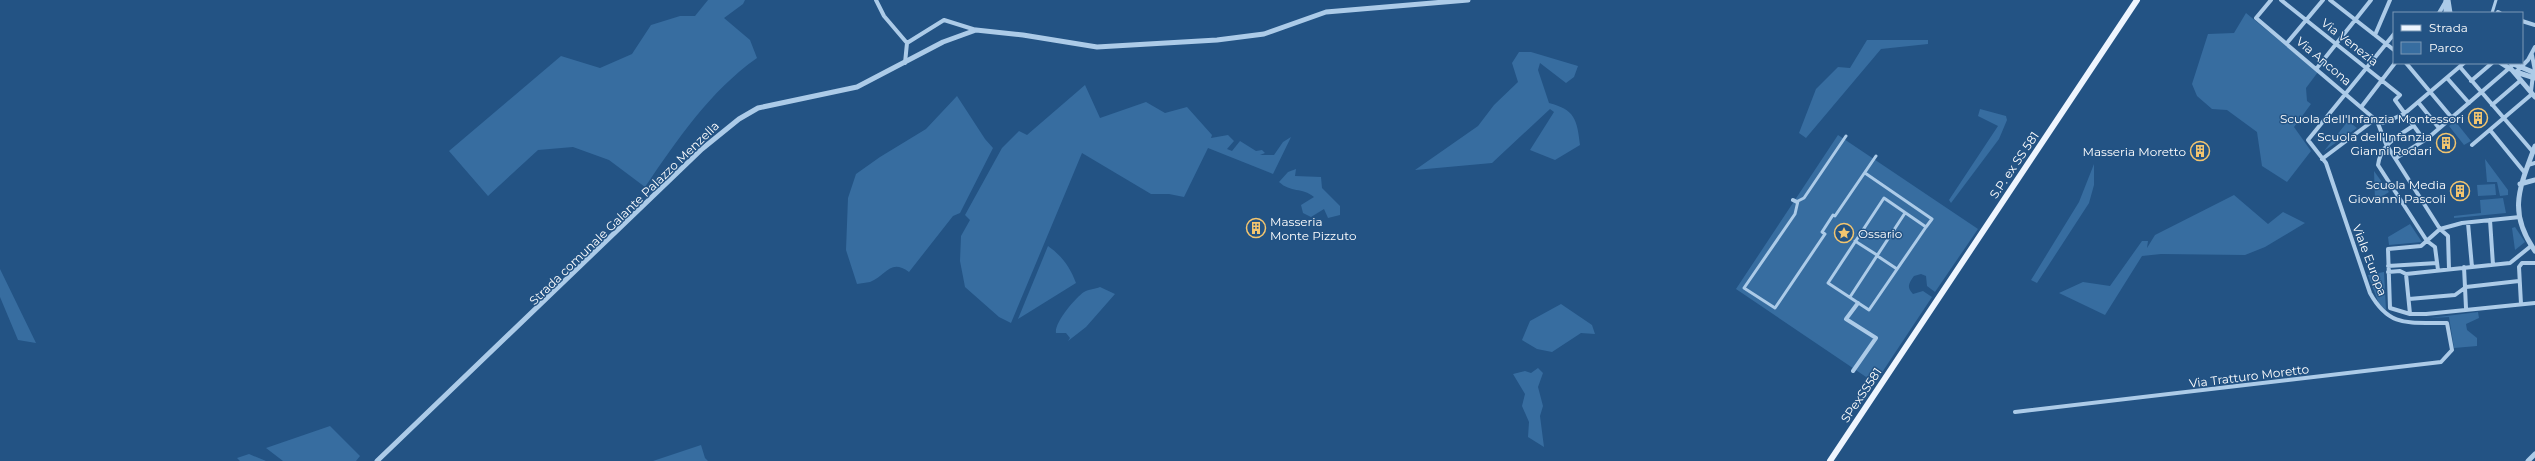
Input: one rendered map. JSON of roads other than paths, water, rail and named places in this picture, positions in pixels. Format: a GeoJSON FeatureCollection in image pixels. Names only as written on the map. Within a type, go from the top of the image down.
{"type":"FeatureCollection","features":[{"type":"Feature","properties":{"kind":"main road","name":"S.P. ex SS 581"},"geometry":{"type":"LineString","coordinates":[[1910,342],[2137,0]]}},
{"type":"Feature","properties":{"kind":"main road","name":"SPexSS581"},"geometry":{"type":"LineString","coordinates":[[1830,461],[1910,342]]}},
{"type":"Feature","properties":{"kind":"street"},"geometry":{"type":"LineString","coordinates":[[876,0],[884,16],[907,43],[905,63]]}},
{"type":"Feature","properties":{"kind":"street","name":"Strada comunale Galante Palazzo Menzella"},"geometry":{"type":"LineString","coordinates":[[377,461],[702,149],[739,119],[758,108],[857,87],[943,42],[976,30],[1023,34],[1096,47],[1209,41],[1264,34],[1326,12],[1468,0]]}},
{"type":"Feature","properties":{"kind":"street","name":"Via Ancona"},"geometry":{"type":"LineString","coordinates":[[2271,0],[2256,18],[2362,106],[2377,121]]}},
{"type":"Feature","properties":{"kind":"street","name":"Via Venezia"},"geometry":{"type":"LineString","coordinates":[[2281,0],[2400,95],[2395,100],[2424,140]]}},
{"type":"Feature","properties":{"kind":"street"},"geometry":{"type":"LineString","coordinates":[[2287,43],[2323,0]]}},
{"type":"Feature","properties":{"kind":"street"},"geometry":{"type":"LineString","coordinates":[[2330,0],[2393,49]]}},
{"type":"Feature","properties":{"kind":"street"},"geometry":{"type":"LineString","coordinates":[[2317,68],[2356,21],[2371,0]]}},
{"type":"Feature","properties":{"kind":"street"},"geometry":{"type":"LineString","coordinates":[[2375,35],[2390,0]]}},
{"type":"Feature","properties":{"kind":"street"},"geometry":{"type":"LineString","coordinates":[[2441,12],[2447,0]]}},
{"type":"Feature","properties":{"kind":"street"},"geometry":{"type":"LineString","coordinates":[[2446,12],[2447,0]]}},
{"type":"Feature","properties":{"kind":"street"},"geometry":{"type":"LineString","coordinates":[[2447,0],[2450,12]]}},
{"type":"Feature","properties":{"kind":"street"},"geometry":{"type":"LineString","coordinates":[[2492,12],[2496,0]]}},
{"type":"Feature","properties":{"kind":"street"},"geometry":{"type":"LineString","coordinates":[[907,43],[944,20],[976,30]]}},
{"type":"Feature","properties":{"kind":"street"},"geometry":{"type":"LineString","coordinates":[[2523,21],[2535,25]]}},
{"type":"Feature","properties":{"kind":"street"},"geometry":{"type":"LineString","coordinates":[[2346,93],[2393,35]]}},
{"type":"Feature","properties":{"kind":"street"},"geometry":{"type":"LineString","coordinates":[[2472,144],[2533,94],[2534,74],[2532,55],[2535,48]]}},
{"type":"Feature","properties":{"kind":"street"},"geometry":{"type":"LineString","coordinates":[[2523,62],[2532,55]]}},
{"type":"Feature","properties":{"kind":"street"},"geometry":{"type":"LineString","coordinates":[[2362,106],[2394,64]]}},
{"type":"Feature","properties":{"kind":"street"},"geometry":{"type":"LineString","coordinates":[[2407,64],[2452,118]]}},
{"type":"Feature","properties":{"kind":"street"},"geometry":{"type":"LineString","coordinates":[[2322,159],[2374,120],[2383,123],[2404,114],[2463,64]]}},
{"type":"Feature","properties":{"kind":"street"},"geometry":{"type":"LineString","coordinates":[[2471,81],[2491,64]]}},
{"type":"Feature","properties":{"kind":"street"},"geometry":{"type":"LineString","coordinates":[[2504,64],[2534,74]]}},
{"type":"Feature","properties":{"kind":"street"},"geometry":{"type":"LineString","coordinates":[[2460,67],[2533,152]]}},
{"type":"Feature","properties":{"kind":"street"},"geometry":{"type":"LineString","coordinates":[[2514,68],[2533,94]]}},
{"type":"Feature","properties":{"kind":"street"},"geometry":{"type":"LineString","coordinates":[[2396,158],[2440,128],[2481,93],[2514,68]]}},
{"type":"Feature","properties":{"kind":"street"},"geometry":{"type":"LineString","coordinates":[[2447,78],[2469,104]]}},
{"type":"Feature","properties":{"kind":"street"},"geometry":{"type":"LineString","coordinates":[[2492,105],[2522,80]]}},
{"type":"Feature","properties":{"kind":"street","name":"Viale Europa"},"geometry":{"type":"LineString","coordinates":[[2346,93],[2308,140],[2322,159],[2370,293],[2375,303],[2390,318],[2401,322],[2427,322]]}},
{"type":"Feature","properties":{"kind":"street"},"geometry":{"type":"LineString","coordinates":[[2418,102],[2440,128]]}},
{"type":"Feature","properties":{"kind":"street"},"geometry":{"type":"LineString","coordinates":[[2377,121],[2386,144],[2440,229],[2448,236],[2449,269]]}},
{"type":"Feature","properties":{"kind":"street"},"geometry":{"type":"LineString","coordinates":[[2381,129],[2383,123]]}},
{"type":"Feature","properties":{"kind":"street"},"geometry":{"type":"LineString","coordinates":[[2413,126],[2386,144],[2380,154],[2378,165],[2427,241],[2435,247],[2438,270]]}},
{"type":"Feature","properties":{"kind":"street"},"geometry":{"type":"LineString","coordinates":[[2490,130],[2525,173]]}},
{"type":"Feature","properties":{"kind":"street"},"geometry":{"type":"LineString","coordinates":[[1846,136],[1804,198],[1795,201],[1795,214],[1744,288],[1775,308],[1824,234],[1822,232],[1833,215],[1835,216],[1876,156]]}},
{"type":"Feature","properties":{"kind":"street"},"geometry":{"type":"LineString","coordinates":[[2535,146],[2520,184],[2520,217],[2522,229],[2535,251]]}},
{"type":"Feature","properties":{"kind":"street"},"geometry":{"type":"LineString","coordinates":[[2528,165],[2535,163]]}},
{"type":"Feature","properties":{"kind":"street"},"geometry":{"type":"LineString","coordinates":[[1865,173],[1932,219],[1926,228],[1897,269],[1869,310],[1828,283],[1884,198],[1926,228]]}},
{"type":"Feature","properties":{"kind":"street"},"geometry":{"type":"LineString","coordinates":[[2520,184],[2535,180]]}},
{"type":"Feature","properties":{"kind":"street"},"geometry":{"type":"LineString","coordinates":[[1850,297],[1905,213]]}},
{"type":"Feature","properties":{"kind":"street"},"geometry":{"type":"LineString","coordinates":[[2520,217],[2468,223],[2440,229],[2421,246],[2388,249],[2390,308],[2410,314],[2426,314],[2466,308],[2535,303]]}},
{"type":"Feature","properties":{"kind":"street"},"geometry":{"type":"LineString","coordinates":[[2490,220],[2493,265]]}},
{"type":"Feature","properties":{"kind":"street"},"geometry":{"type":"LineString","coordinates":[[2468,223],[2472,267]]}},
{"type":"Feature","properties":{"kind":"street"},"geometry":{"type":"LineString","coordinates":[[1856,241],[1897,269]]}},
{"type":"Feature","properties":{"kind":"street"},"geometry":{"type":"LineString","coordinates":[[2388,272],[2400,271],[2406,274],[2513,262],[2532,246]]}},
{"type":"Feature","properties":{"kind":"street"},"geometry":{"type":"LineString","coordinates":[[2521,304],[2518,282],[2519,267],[2522,263],[2535,262]]}},
{"type":"Feature","properties":{"kind":"street"},"geometry":{"type":"LineString","coordinates":[[2388,266],[2437,263]]}},
{"type":"Feature","properties":{"kind":"street"},"geometry":{"type":"LineString","coordinates":[[2464,267],[2466,308]]}},
{"type":"Feature","properties":{"kind":"street"},"geometry":{"type":"LineString","coordinates":[[2406,274],[2410,314]]}},
{"type":"Feature","properties":{"kind":"street"},"geometry":{"type":"LineString","coordinates":[[2409,300],[2455,295],[2466,287],[2518,282]]}},
{"type":"Feature","properties":{"kind":"street"},"geometry":{"type":"LineString","coordinates":[[1853,371],[1876,338],[1846,319],[1858,303]]}},
{"type":"Feature","properties":{"kind":"street"},"geometry":{"type":"LineString","coordinates":[[2426,314],[2427,322]]}},
{"type":"Feature","properties":{"kind":"street","name":"Via Tratturo Moretto"},"geometry":{"type":"LineString","coordinates":[[2015,412],[2441,362],[2452,350],[2447,323],[2427,322]]}},
{"type":"Feature","properties":{"kind":"street"},"geometry":{"type":"LineString","coordinates":[[2528,461],[2535,454]]}},
{"type":"Feature","properties":{"kind":"place","name":"Scuola dell'Infanzia Montessori"},"geometry":{"type":"Point","coordinates":[2478,118]}},
{"type":"Feature","properties":{"kind":"place","name":"Scuola dell'Infanzia Gianni Rodari"},"geometry":{"type":"Point","coordinates":[2446,143]}},
{"type":"Feature","properties":{"kind":"place","name":"Masseria Moretto"},"geometry":{"type":"Point","coordinates":[2200,151]}},
{"type":"Feature","properties":{"kind":"place","name":"Scuola Media Giovanni Pascoli"},"geometry":{"type":"Point","coordinates":[2460,191]}},
{"type":"Feature","properties":{"kind":"place","name":"Masseria Monte Pizzuto"},"geometry":{"type":"Point","coordinates":[1256,228]}},
{"type":"Feature","properties":{"kind":"place","name":"Ossario"},"geometry":{"type":"Point","coordinates":[1844,233]}}]}
